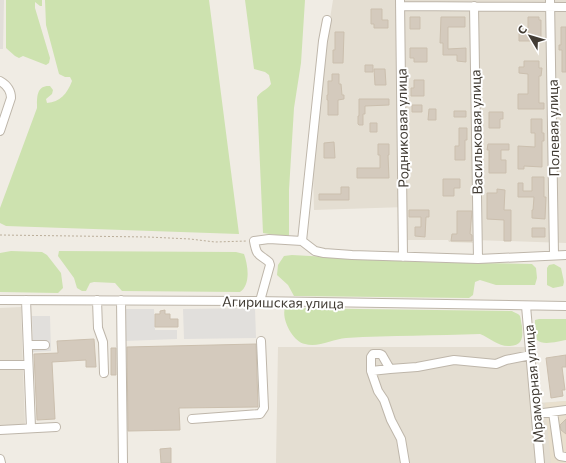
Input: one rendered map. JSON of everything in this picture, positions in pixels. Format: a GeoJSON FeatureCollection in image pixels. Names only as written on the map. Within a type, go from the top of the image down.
{"type":"FeatureCollection","features":[{"type":"Feature","properties":{"kind":"street"},"geometry":{"type":"LineString","coordinates":[[400,3],[474,6],[550,4],[566,7]]}},
{"type":"Feature","properties":{"kind":"street","name":"Родниковая улица"},"geometry":{"type":"LineString","coordinates":[[400,3],[403,257]]}},
{"type":"Feature","properties":{"kind":"street","name":"Полевая улица"},"geometry":{"type":"LineString","coordinates":[[550,4],[554,255]]}},
{"type":"Feature","properties":{"kind":"street","name":"Васильковая улица"},"geometry":{"type":"LineString","coordinates":[[474,6],[478,259]]}},
{"type":"Feature","properties":{"kind":"street"},"geometry":{"type":"LineString","coordinates":[[302,241],[322,41],[327,20]]}},
{"type":"Feature","properties":{"kind":"street"},"geometry":{"type":"LineString","coordinates":[[0,81],[8,88],[11,93],[11,98],[0,131]]}},
{"type":"Feature","properties":{"kind":"street"},"geometry":{"type":"LineString","coordinates":[[260,301],[270,265],[267,260],[256,253],[254,241],[269,239],[302,241],[315,250],[324,253],[403,257],[478,259],[566,255]]}},
{"type":"Feature","properties":{"kind":"street","name":"Агиришская улица"},"geometry":{"type":"LineString","coordinates":[[0,300],[260,301],[566,306]]}},
{"type":"Feature","properties":{"kind":"street"},"geometry":{"type":"LineString","coordinates":[[26,300],[31,428]]}},
{"type":"Feature","properties":{"kind":"street"},"geometry":{"type":"LineString","coordinates":[[97,300],[98,328],[103,342],[104,373]]}},
{"type":"Feature","properties":{"kind":"street"},"geometry":{"type":"LineString","coordinates":[[121,300],[123,463]]}},
{"type":"Feature","properties":{"kind":"street","name":"Мраморная улица"},"geometry":{"type":"LineString","coordinates":[[526,306],[540,463]]}},
{"type":"Feature","properties":{"kind":"street"},"geometry":{"type":"LineString","coordinates":[[192,418],[260,414],[264,408],[261,341]]}},
{"type":"Feature","properties":{"kind":"street"},"geometry":{"type":"LineString","coordinates":[[28,345],[45,345]]}},
{"type":"Feature","properties":{"kind":"street"},"geometry":{"type":"LineString","coordinates":[[390,369],[382,355],[373,354],[371,357],[371,371],[378,391],[384,400],[391,420],[401,439],[405,463]]}},
{"type":"Feature","properties":{"kind":"street"},"geometry":{"type":"LineString","coordinates":[[371,371],[417,367],[454,360],[470,360],[496,364],[506,360],[531,355]]}},
{"type":"Feature","properties":{"kind":"street"},"geometry":{"type":"LineString","coordinates":[[0,364],[28,365]]}},
{"type":"Feature","properties":{"kind":"street"},"geometry":{"type":"LineString","coordinates":[[536,414],[566,410]]}},
{"type":"Feature","properties":{"kind":"street"},"geometry":{"type":"LineString","coordinates":[[553,412],[559,455],[566,457]]}},
{"type":"Feature","properties":{"kind":"street"},"geometry":{"type":"LineString","coordinates":[[0,430],[56,428]]}},
{"type":"Feature","properties":{"kind":"street"},"geometry":{"type":"LineString","coordinates":[[0,459],[1,463]]}},
{"type":"Feature","properties":{"kind":"path"},"geometry":{"type":"LineString","coordinates":[[0,235],[133,237],[190,239],[215,242],[254,241]]}},
{"type":"Feature","properties":{"kind":"shaded area"},"geometry":{"type":"Polygon","coordinates":[[[0,0],[4,0],[3,49],[0,49],[0,0]]]}},
{"type":"Feature","properties":{"kind":"shaded area"},"geometry":{"type":"Polygon","coordinates":[[[333,0],[566,0],[566,243],[475,240],[474,243],[449,242],[448,240],[407,240],[406,207],[314,210],[313,174],[323,62],[333,0]]]}},
{"type":"Feature","properties":{"kind":"shaded area"},"geometry":{"type":"Polygon","coordinates":[[[21,307],[25,425],[0,427],[0,308],[21,307]]]}},
{"type":"Feature","properties":{"kind":"shaded area"},"geometry":{"type":"Polygon","coordinates":[[[255,308],[256,338],[184,339],[183,309],[255,308]]]}},
{"type":"Feature","properties":{"kind":"shaded area"},"geometry":{"type":"Polygon","coordinates":[[[123,309],[154,309],[155,330],[177,330],[177,339],[124,341],[123,309]]]}},
{"type":"Feature","properties":{"kind":"shaded area"},"geometry":{"type":"Polygon","coordinates":[[[32,316],[50,316],[51,351],[33,352],[32,316]]]}},
{"type":"Feature","properties":{"kind":"shaded area"},"geometry":{"type":"Polygon","coordinates":[[[278,347],[534,347],[538,403],[566,401],[566,463],[276,463],[278,347]]]}},
{"type":"Feature","properties":{"kind":"shaded area"},"geometry":{"type":"Polygon","coordinates":[[[566,401],[566,463],[551,463],[545,403],[566,401]]]}},
{"type":"Feature","properties":{"kind":"green space"},"geometry":{"type":"Polygon","coordinates":[[[6,0],[42,0],[42,6],[35,2],[35,8],[50,58],[49,63],[46,65],[23,56],[19,58],[6,48],[6,0]]]}},
{"type":"Feature","properties":{"kind":"green space"},"geometry":{"type":"Polygon","coordinates":[[[45,0],[209,0],[239,234],[6,226],[0,223],[0,208],[37,108],[38,93],[45,86],[50,86],[53,90],[52,94],[46,99],[47,103],[56,101],[68,90],[72,81],[70,77],[65,77],[59,74],[46,25],[45,0]]]}},
{"type":"Feature","properties":{"kind":"green space"},"geometry":{"type":"Polygon","coordinates":[[[245,0],[305,0],[301,63],[294,108],[289,190],[289,237],[263,233],[257,97],[271,84],[269,75],[265,72],[254,69],[245,0]]]}},
{"type":"Feature","properties":{"kind":"green space"},"geometry":{"type":"Polygon","coordinates":[[[11,251],[42,252],[47,255],[61,273],[63,288],[58,293],[0,292],[0,253],[11,251]]]}},
{"type":"Feature","properties":{"kind":"green space"},"geometry":{"type":"Polygon","coordinates":[[[59,251],[236,252],[244,254],[248,274],[246,285],[240,292],[122,291],[115,283],[94,282],[90,283],[86,291],[82,291],[77,288],[74,278],[58,256],[59,251]]]}},
{"type":"Feature","properties":{"kind":"green space"},"geometry":{"type":"Polygon","coordinates":[[[292,255],[419,262],[532,264],[536,268],[537,278],[535,285],[496,285],[480,280],[475,282],[473,295],[469,298],[294,296],[288,285],[277,275],[278,265],[284,256],[292,255]]]}},
{"type":"Feature","properties":{"kind":"green space"},"geometry":{"type":"Polygon","coordinates":[[[554,264],[561,268],[564,282],[563,286],[553,288],[547,285],[547,268],[549,265],[554,264]]]}},
{"type":"Feature","properties":{"kind":"green space"},"geometry":{"type":"Polygon","coordinates":[[[285,308],[512,311],[520,316],[522,337],[518,344],[510,346],[498,344],[480,334],[346,338],[310,345],[301,342],[292,335],[286,324],[284,313],[285,308]]]}},
{"type":"Feature","properties":{"kind":"green space"},"geometry":{"type":"Polygon","coordinates":[[[566,319],[566,340],[543,343],[537,340],[535,333],[535,320],[566,319]]]}},
{"type":"Feature","properties":{"kind":"building"},"geometry":{"type":"Polygon","coordinates":[[[371,9],[382,9],[382,20],[388,20],[388,28],[374,28],[374,24],[371,24],[371,9]]]}},
{"type":"Feature","properties":{"kind":"building"},"geometry":{"type":"Polygon","coordinates":[[[410,17],[420,17],[420,29],[410,29],[410,17]]]}},
{"type":"Feature","properties":{"kind":"building"},"geometry":{"type":"Polygon","coordinates":[[[441,17],[465,17],[465,27],[448,27],[448,49],[466,48],[466,62],[457,61],[457,55],[443,55],[443,43],[440,43],[441,17]]]}},
{"type":"Feature","properties":{"kind":"building"},"geometry":{"type":"Polygon","coordinates":[[[528,17],[539,17],[539,20],[541,20],[541,41],[519,41],[519,33],[528,33],[528,17]]]}},
{"type":"Feature","properties":{"kind":"building"},"geometry":{"type":"Polygon","coordinates":[[[561,27],[566,27],[566,72],[562,72],[562,50],[559,50],[559,45],[561,45],[561,27]]]}},
{"type":"Feature","properties":{"kind":"building"},"geometry":{"type":"Polygon","coordinates":[[[335,32],[344,32],[343,63],[333,63],[335,32]]]}},
{"type":"Feature","properties":{"kind":"building"},"geometry":{"type":"Polygon","coordinates":[[[410,48],[427,48],[427,62],[414,62],[414,58],[410,58],[410,48]]]}},
{"type":"Feature","properties":{"kind":"building"},"geometry":{"type":"Polygon","coordinates":[[[524,61],[539,61],[539,68],[542,68],[541,76],[539,76],[539,103],[544,103],[544,109],[518,109],[518,94],[528,94],[528,74],[519,73],[519,67],[524,67],[524,61]]]}},
{"type":"Feature","properties":{"kind":"building"},"geometry":{"type":"Polygon","coordinates":[[[365,65],[373,65],[373,72],[365,72],[365,65]]]}},
{"type":"Feature","properties":{"kind":"building"},"geometry":{"type":"Polygon","coordinates":[[[374,69],[385,69],[386,85],[375,85],[374,69]]]}},
{"type":"Feature","properties":{"kind":"building"},"geometry":{"type":"Polygon","coordinates":[[[332,74],[339,74],[339,84],[341,84],[342,95],[344,95],[344,99],[338,100],[338,115],[328,115],[328,81],[332,81],[332,74]]]}},
{"type":"Feature","properties":{"kind":"building"},"geometry":{"type":"Polygon","coordinates":[[[414,80],[424,80],[424,96],[411,96],[411,88],[414,88],[414,80]]]}},
{"type":"Feature","properties":{"kind":"building"},"geometry":{"type":"Polygon","coordinates":[[[359,99],[389,99],[389,105],[365,106],[363,125],[359,125],[359,99]]]}},
{"type":"Feature","properties":{"kind":"building"},"geometry":{"type":"Polygon","coordinates":[[[412,105],[422,105],[422,112],[412,112],[412,105]]]}},
{"type":"Feature","properties":{"kind":"building"},"geometry":{"type":"Polygon","coordinates":[[[429,109],[436,109],[436,120],[428,120],[429,109]]]}},
{"type":"Feature","properties":{"kind":"building"},"geometry":{"type":"Polygon","coordinates":[[[454,111],[466,111],[466,117],[454,117],[454,111]]]}},
{"type":"Feature","properties":{"kind":"building"},"geometry":{"type":"Polygon","coordinates":[[[489,112],[503,112],[503,119],[500,119],[500,128],[489,128],[489,112]]]}},
{"type":"Feature","properties":{"kind":"building"},"geometry":{"type":"Polygon","coordinates":[[[531,119],[542,119],[542,133],[544,133],[544,141],[542,141],[542,167],[524,166],[524,169],[518,169],[518,146],[535,147],[535,133],[531,133],[531,119]]]}},
{"type":"Feature","properties":{"kind":"building"},"geometry":{"type":"Polygon","coordinates":[[[370,123],[377,123],[377,132],[370,132],[370,123]]]}},
{"type":"Feature","properties":{"kind":"building"},"geometry":{"type":"Polygon","coordinates":[[[459,128],[467,128],[467,140],[465,140],[465,160],[455,160],[455,146],[459,146],[459,128]]]}},
{"type":"Feature","properties":{"kind":"building"},"geometry":{"type":"Polygon","coordinates":[[[334,142],[335,158],[324,158],[324,143],[334,142]]]}},
{"type":"Feature","properties":{"kind":"building"},"geometry":{"type":"Polygon","coordinates":[[[378,144],[389,144],[389,178],[357,178],[357,168],[380,168],[378,144]]]}},
{"type":"Feature","properties":{"kind":"building"},"geometry":{"type":"Polygon","coordinates":[[[488,144],[509,144],[509,150],[501,150],[501,160],[506,160],[506,173],[489,173],[489,150],[487,150],[488,144]]]}},
{"type":"Feature","properties":{"kind":"building"},"geometry":{"type":"Polygon","coordinates":[[[532,177],[544,177],[544,197],[546,197],[545,219],[532,218],[534,197],[518,197],[518,183],[523,183],[523,191],[532,191],[532,177]]]}},
{"type":"Feature","properties":{"kind":"building"},"geometry":{"type":"Polygon","coordinates":[[[443,179],[460,179],[460,188],[454,188],[454,196],[443,196],[443,179]]]}},
{"type":"Feature","properties":{"kind":"building"},"geometry":{"type":"Polygon","coordinates":[[[341,187],[349,187],[349,200],[319,200],[319,194],[341,194],[341,187]]]}},
{"type":"Feature","properties":{"kind":"building"},"geometry":{"type":"Polygon","coordinates":[[[497,189],[505,190],[504,210],[511,210],[511,241],[504,241],[504,220],[487,219],[487,193],[497,193],[497,189]]]}},
{"type":"Feature","properties":{"kind":"building"},"geometry":{"type":"Polygon","coordinates":[[[409,210],[429,210],[429,217],[426,217],[425,237],[415,236],[415,227],[421,227],[421,217],[409,217],[409,210]]]}},
{"type":"Feature","properties":{"kind":"building"},"geometry":{"type":"Polygon","coordinates":[[[457,211],[472,211],[470,234],[472,235],[472,241],[451,241],[452,234],[457,234],[457,211]]]}},
{"type":"Feature","properties":{"kind":"building"},"geometry":{"type":"Polygon","coordinates":[[[532,228],[545,228],[545,237],[532,237],[532,228]]]}},
{"type":"Feature","properties":{"kind":"building"},"geometry":{"type":"Polygon","coordinates":[[[165,310],[165,314],[170,314],[170,319],[178,319],[178,327],[155,327],[155,314],[160,314],[160,311],[165,310]]]}},
{"type":"Feature","properties":{"kind":"building"},"geometry":{"type":"Polygon","coordinates":[[[94,339],[96,367],[86,367],[86,360],[52,362],[55,419],[37,420],[34,354],[58,353],[57,341],[94,339]]]}},
{"type":"Feature","properties":{"kind":"building"},"geometry":{"type":"Polygon","coordinates":[[[256,344],[258,407],[179,408],[180,430],[128,431],[127,347],[256,344]]]}},
{"type":"Feature","properties":{"kind":"building"},"geometry":{"type":"Polygon","coordinates":[[[111,348],[116,348],[116,375],[111,375],[111,348]]]}},
{"type":"Feature","properties":{"kind":"building"},"geometry":{"type":"Polygon","coordinates":[[[566,355],[566,367],[562,367],[565,390],[562,390],[563,396],[551,398],[546,358],[566,355]]]}},
{"type":"Feature","properties":{"kind":"building"},"geometry":{"type":"Polygon","coordinates":[[[566,419],[566,434],[561,430],[560,425],[566,419]]]}},
{"type":"Feature","properties":{"kind":"building"},"geometry":{"type":"Polygon","coordinates":[[[171,448],[171,463],[161,463],[160,449],[171,448]]]}}]}
